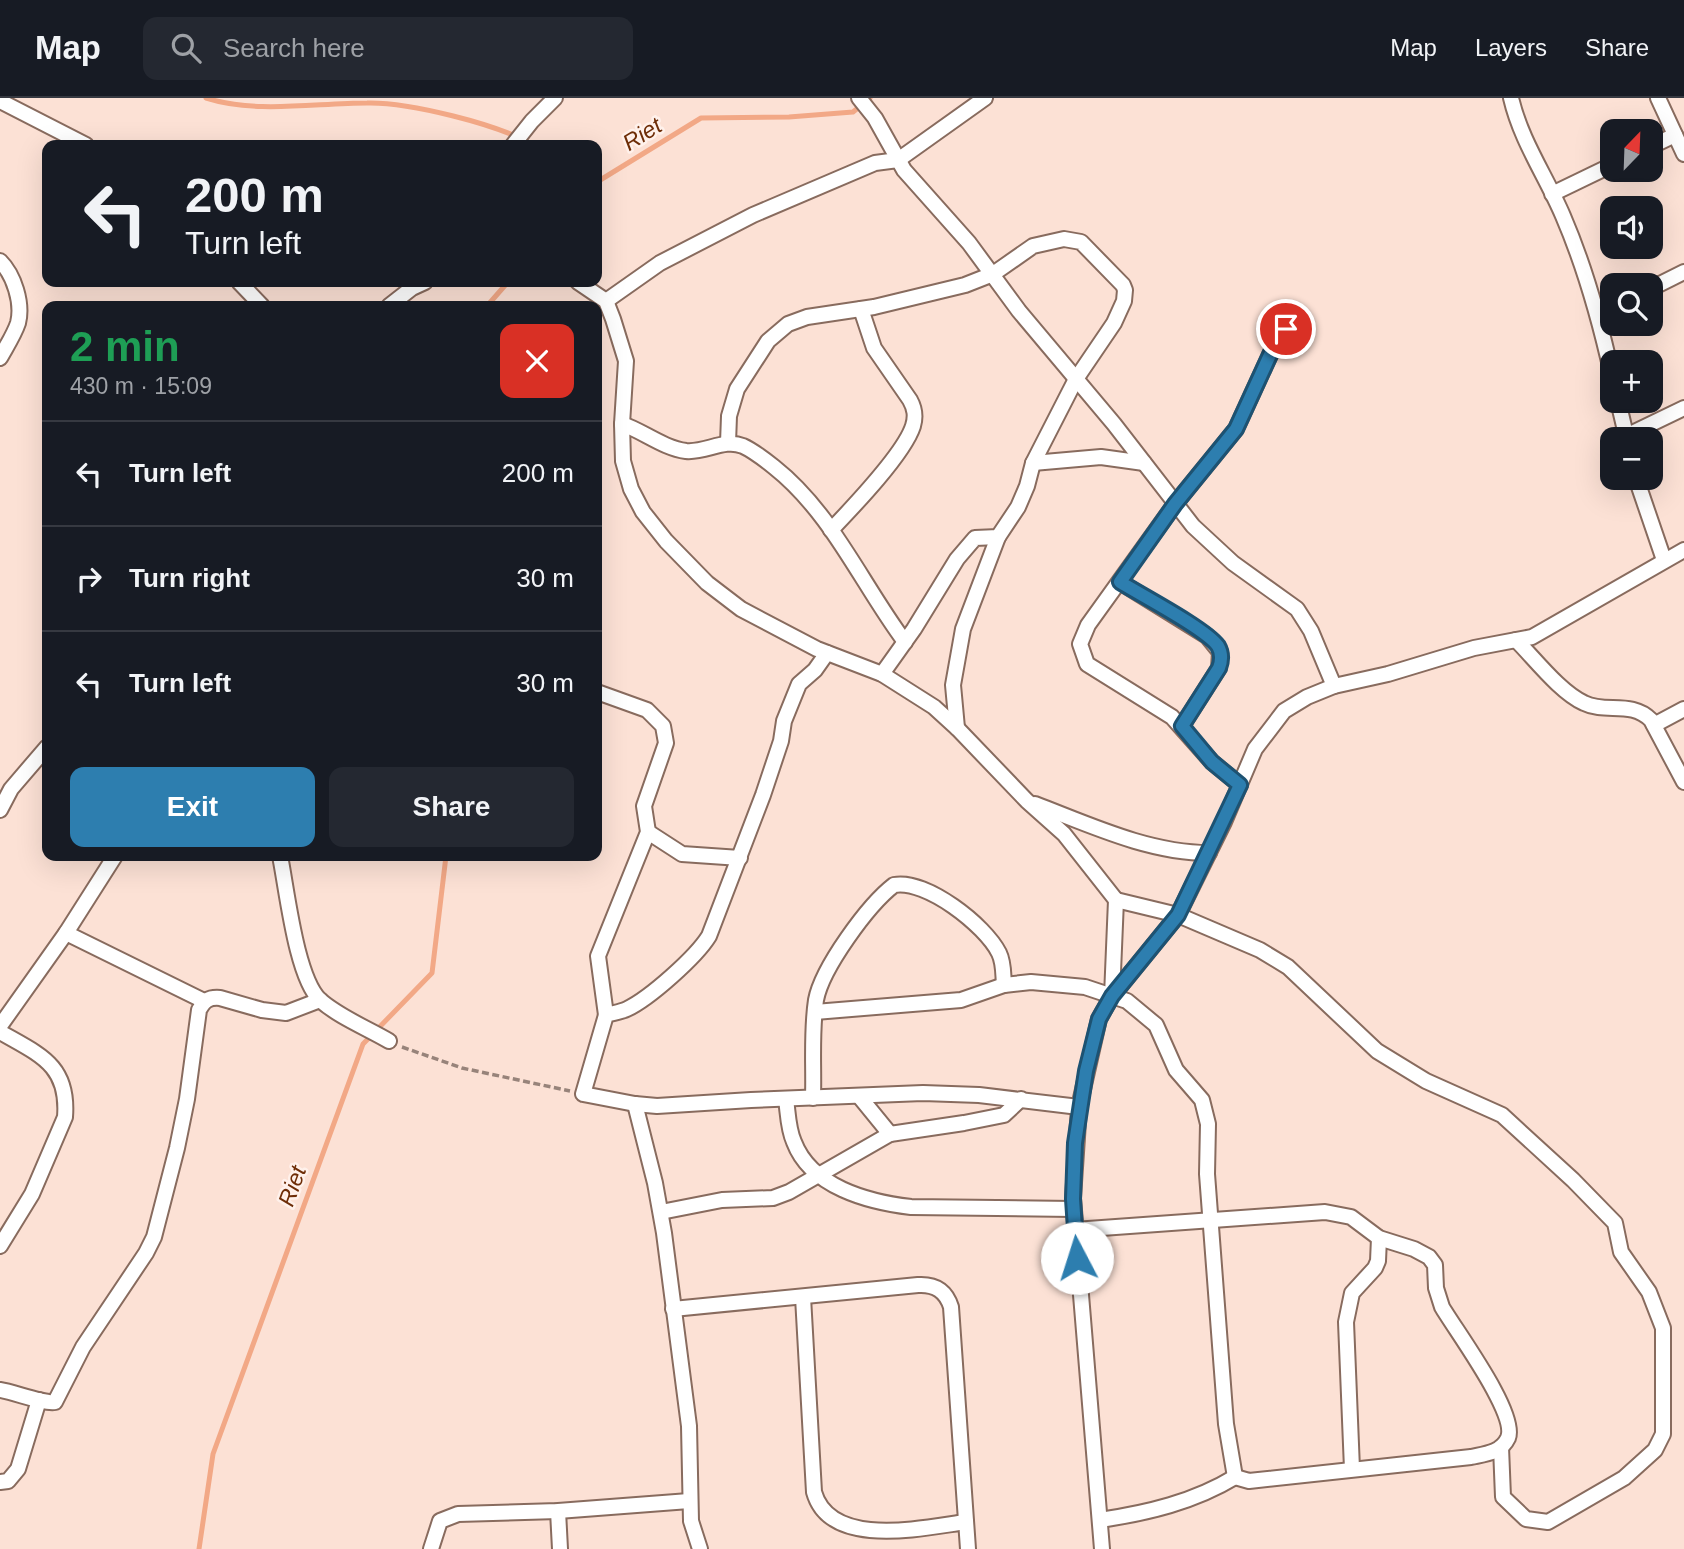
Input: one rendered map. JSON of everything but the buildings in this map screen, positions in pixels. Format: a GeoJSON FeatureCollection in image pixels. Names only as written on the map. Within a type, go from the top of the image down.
{"type":"FeatureCollection","features":[{"type":"Feature","properties":{"kind":"street"},"geometry":{"type":"LineString","coordinates":[[517,140],[555,98]]}},
{"type":"Feature","properties":{"kind":"street"},"geometry":{"type":"LineString","coordinates":[[859,98],[872,114],[904,170],[969,243],[1019,311],[1206,541],[1297,609],[1311,631],[1334,686]]}},
{"type":"Feature","properties":{"kind":"street"},"geometry":{"type":"LineString","coordinates":[[606,301],[660,263],[753,215],[875,163],[898,160],[985,98]]}},
{"type":"Feature","properties":{"kind":"street"},"geometry":{"type":"LineString","coordinates":[[1511,98],[1524,141],[1577,250],[1606,350]]}},
{"type":"Feature","properties":{"kind":"street"},"geometry":{"type":"LineString","coordinates":[[1658,98],[1684,154]]}},
{"type":"Feature","properties":{"kind":"street"},"geometry":{"type":"LineString","coordinates":[[0,101],[76,140]]}},
{"type":"Feature","properties":{"kind":"street"},"geometry":{"type":"LineString","coordinates":[[1663,141],[1675,135]]}},
{"type":"Feature","properties":{"kind":"street"},"geometry":{"type":"LineString","coordinates":[[1552,194],[1600,171]]}},
{"type":"Feature","properties":{"kind":"street"},"geometry":{"type":"LineString","coordinates":[[728,443],[729,416],[737,389],[775,334],[799,319],[861,309],[976,282],[993,274],[1032,246],[1064,239],[1084,244],[1114,274],[1125,290],[1124,301],[1114,323],[1076,379],[1033,463],[1018,507],[998,537],[963,629],[953,685],[957,727]]}},
{"type":"Feature","properties":{"kind":"street"},"geometry":{"type":"LineString","coordinates":[[0,261],[8,268],[12,278],[19,309],[18,323],[0,358]]}},
{"type":"Feature","properties":{"kind":"street"},"geometry":{"type":"LineString","coordinates":[[1663,282],[1684,272]]}},
{"type":"Feature","properties":{"kind":"street"},"geometry":{"type":"LineString","coordinates":[[244,287],[257,301]]}},
{"type":"Feature","properties":{"kind":"street"},"geometry":{"type":"LineString","coordinates":[[395,301],[414,287]]}},
{"type":"Feature","properties":{"kind":"street"},"geometry":{"type":"LineString","coordinates":[[585,287],[606,301],[626,361],[622,424],[623,461],[631,489],[643,512],[666,541],[721,596],[788,635],[882,674],[917,695],[957,727],[1027,801],[1064,834],[1116,900],[1178,915],[1260,950],[1288,967],[1377,1051],[1426,1081],[1502,1115],[1615,1223],[1621,1252],[1649,1292],[1663,1328],[1663,1434],[1655,1450],[1625,1478],[1548,1522],[1525,1519],[1503,1497],[1501,1447],[1509,1431],[1507,1418],[1486,1376],[1442,1307],[1432,1260],[1414,1249],[1379,1238],[1351,1217],[1325,1212],[1074,1230]]}},
{"type":"Feature","properties":{"kind":"street"},"geometry":{"type":"LineString","coordinates":[[831,530],[900,449],[914,419],[914,408],[870,340],[861,309]]}},
{"type":"Feature","properties":{"kind":"street"},"geometry":{"type":"LineString","coordinates":[[1240,785],[1212,762],[1182,726],[1166,713],[1093,669],[1080,649],[1082,636],[1175,504],[1236,429],[1275,344],[1297,314]]}},
{"type":"Feature","properties":{"kind":"street"},"geometry":{"type":"LineString","coordinates":[[1647,427],[1684,408]]}},
{"type":"Feature","properties":{"kind":"street"},"geometry":{"type":"LineString","coordinates":[[622,424],[667,446],[685,451],[705,451],[728,443],[751,450],[811,501],[883,613],[905,642]]}},
{"type":"Feature","properties":{"kind":"street"},"geometry":{"type":"LineString","coordinates":[[1033,463],[1101,457],[1144,463]]}},
{"type":"Feature","properties":{"kind":"street"},"geometry":{"type":"LineString","coordinates":[[1640,490],[1664,560]]}},
{"type":"Feature","properties":{"kind":"street"},"geometry":{"type":"LineString","coordinates":[[882,674],[957,559],[975,538],[998,537]]}},
{"type":"Feature","properties":{"kind":"street"},"geometry":{"type":"LineString","coordinates":[[1102,1549],[1074,1230],[1073,1171],[1079,1107],[1099,1019],[1112,996],[1178,915],[1255,749],[1284,711],[1307,697],[1334,686],[1388,674],[1466,650],[1525,639],[1544,631],[1684,550]]}},
{"type":"Feature","properties":{"kind":"street"},"geometry":{"type":"LineString","coordinates":[[1120,582],[1207,636],[1220,652],[1219,668],[1182,726]]}},
{"type":"Feature","properties":{"kind":"street"},"geometry":{"type":"LineString","coordinates":[[1516,640],[1577,700],[1593,707],[1634,709],[1646,715],[1684,782]]}},
{"type":"Feature","properties":{"kind":"street"},"geometry":{"type":"LineString","coordinates":[[606,1015],[627,1010],[674,974],[699,950],[709,936],[740,858],[777,752],[784,721],[799,684],[827,653]]}},
{"type":"Feature","properties":{"kind":"street"},"geometry":{"type":"LineString","coordinates":[[602,694],[647,710],[663,726],[666,743],[644,806],[648,832],[598,956],[606,1015],[583,1094],[657,1106],[859,1096],[979,1094],[1079,1107]]}},
{"type":"Feature","properties":{"kind":"street"},"geometry":{"type":"LineString","coordinates":[[1654,725],[1684,709]]}},
{"type":"Feature","properties":{"kind":"street"},"geometry":{"type":"LineString","coordinates":[[0,810],[11,789],[42,753]]}},
{"type":"Feature","properties":{"kind":"street"},"geometry":{"type":"LineString","coordinates":[[1027,801],[1117,835],[1183,853],[1209,853]]}},
{"type":"Feature","properties":{"kind":"street"},"geometry":{"type":"LineString","coordinates":[[648,832],[682,854],[740,858]]}},
{"type":"Feature","properties":{"kind":"street"},"geometry":{"type":"LineString","coordinates":[[0,1026],[66,933],[112,861]]}},
{"type":"Feature","properties":{"kind":"street"},"geometry":{"type":"LineString","coordinates":[[281,861],[305,976],[311,989],[331,1009],[389,1041]]}},
{"type":"Feature","properties":{"kind":"street"},"geometry":{"type":"LineString","coordinates":[[813,1098],[816,1001],[824,977],[849,937],[894,885],[922,889],[967,917],[997,949],[1003,964],[1004,985]]}},
{"type":"Feature","properties":{"kind":"street"},"geometry":{"type":"LineString","coordinates":[[1112,996],[1116,900]]}},
{"type":"Feature","properties":{"kind":"street"},"geometry":{"type":"LineString","coordinates":[[66,933],[204,1002]]}},
{"type":"Feature","properties":{"kind":"street"},"geometry":{"type":"LineString","coordinates":[[815,1012],[961,1000],[1004,985],[1031,982],[1085,987],[1112,996],[1135,1007],[1156,1025],[1176,1070],[1202,1100],[1208,1124],[1207,1174],[1226,1424],[1235,1477]]}},
{"type":"Feature","properties":{"kind":"street"},"geometry":{"type":"LineString","coordinates":[[0,1390],[50,1404],[58,1398],[83,1347],[146,1253],[154,1237],[182,1123],[197,1019],[204,1002],[220,998],[262,1010],[286,1013],[320,1000]]}},
{"type":"Feature","properties":{"kind":"street"},"geometry":{"type":"LineString","coordinates":[[0,1032],[43,1057],[54,1067],[64,1088],[66,1104],[65,1117],[32,1194],[0,1247]]}},
{"type":"Feature","properties":{"kind":"street"},"geometry":{"type":"LineString","coordinates":[[859,1096],[890,1134]]}},
{"type":"Feature","properties":{"kind":"street"},"geometry":{"type":"LineString","coordinates":[[786,1099],[794,1143],[805,1161],[818,1174],[855,1195],[889,1204],[1020,1210],[1073,1209]]}},
{"type":"Feature","properties":{"kind":"street"},"geometry":{"type":"LineString","coordinates":[[661,1212],[722,1200],[773,1198],[789,1192],[890,1134],[964,1124],[1004,1115],[1021,1099]]}},
{"type":"Feature","properties":{"kind":"street"},"geometry":{"type":"LineString","coordinates":[[635,1104],[661,1212],[689,1426],[691,1521],[700,1549]]}},
{"type":"Feature","properties":{"kind":"street"},"geometry":{"type":"LineString","coordinates":[[1352,1469],[1346,1322],[1352,1293],[1378,1261],[1379,1238]]}},
{"type":"Feature","properties":{"kind":"street"},"geometry":{"type":"LineString","coordinates":[[673,1309],[926,1284],[946,1294],[951,1307],[968,1549]]}},
{"type":"Feature","properties":{"kind":"street"},"geometry":{"type":"LineString","coordinates":[[803,1297],[813,1481],[818,1504],[842,1525],[860,1531],[925,1528],[966,1522]]}},
{"type":"Feature","properties":{"kind":"street"},"geometry":{"type":"LineString","coordinates":[[0,1482],[8,1481],[18,1469],[38,1400]]}},
{"type":"Feature","properties":{"kind":"street"},"geometry":{"type":"LineString","coordinates":[[1100,1520],[1161,1509],[1235,1477],[1249,1481],[1471,1457],[1493,1452],[1501,1447]]}},
{"type":"Feature","properties":{"kind":"street"},"geometry":{"type":"LineString","coordinates":[[431,1549],[440,1521],[458,1514],[558,1511],[689,1501]]}},
{"type":"Feature","properties":{"kind":"street"},"geometry":{"type":"LineString","coordinates":[[558,1511],[560,1549]]}},
{"type":"Feature","properties":{"kind":"path"},"geometry":{"type":"LineString","coordinates":[[389,1041],[462,1068],[583,1094]]}},
{"type":"Feature","properties":{"kind":"waterway"},"geometry":{"type":"LineString","coordinates":[[206,98],[265,107],[367,103],[405,106],[476,122],[524,140]]}},
{"type":"Feature","properties":{"kind":"waterway","name":"Riet"},"geometry":{"type":"LineString","coordinates":[[602,179],[701,118],[789,117],[853,112],[870,98]]}},
{"type":"Feature","properties":{"kind":"waterway","name":"Riet"},"geometry":{"type":"LineString","coordinates":[[491,301],[504,287]]}},
{"type":"Feature","properties":{"kind":"waterway","name":"Riet"},"geometry":{"type":"LineString","coordinates":[[199,1549],[213,1454],[363,1044],[432,973],[445,861]]}},
{"type":"Feature","properties":{"kind":"route"},"geometry":{"type":"LineString","coordinates":[[1077,1258],[1073,1199],[1075,1143],[1079,1107],[1099,1019],[1112,996],[1178,915],[1240,785],[1212,762],[1182,726],[1219,668],[1222,657],[1218,647],[1195,628],[1120,582],[1175,504],[1236,429],[1275,344],[1286,329]]}}]}
